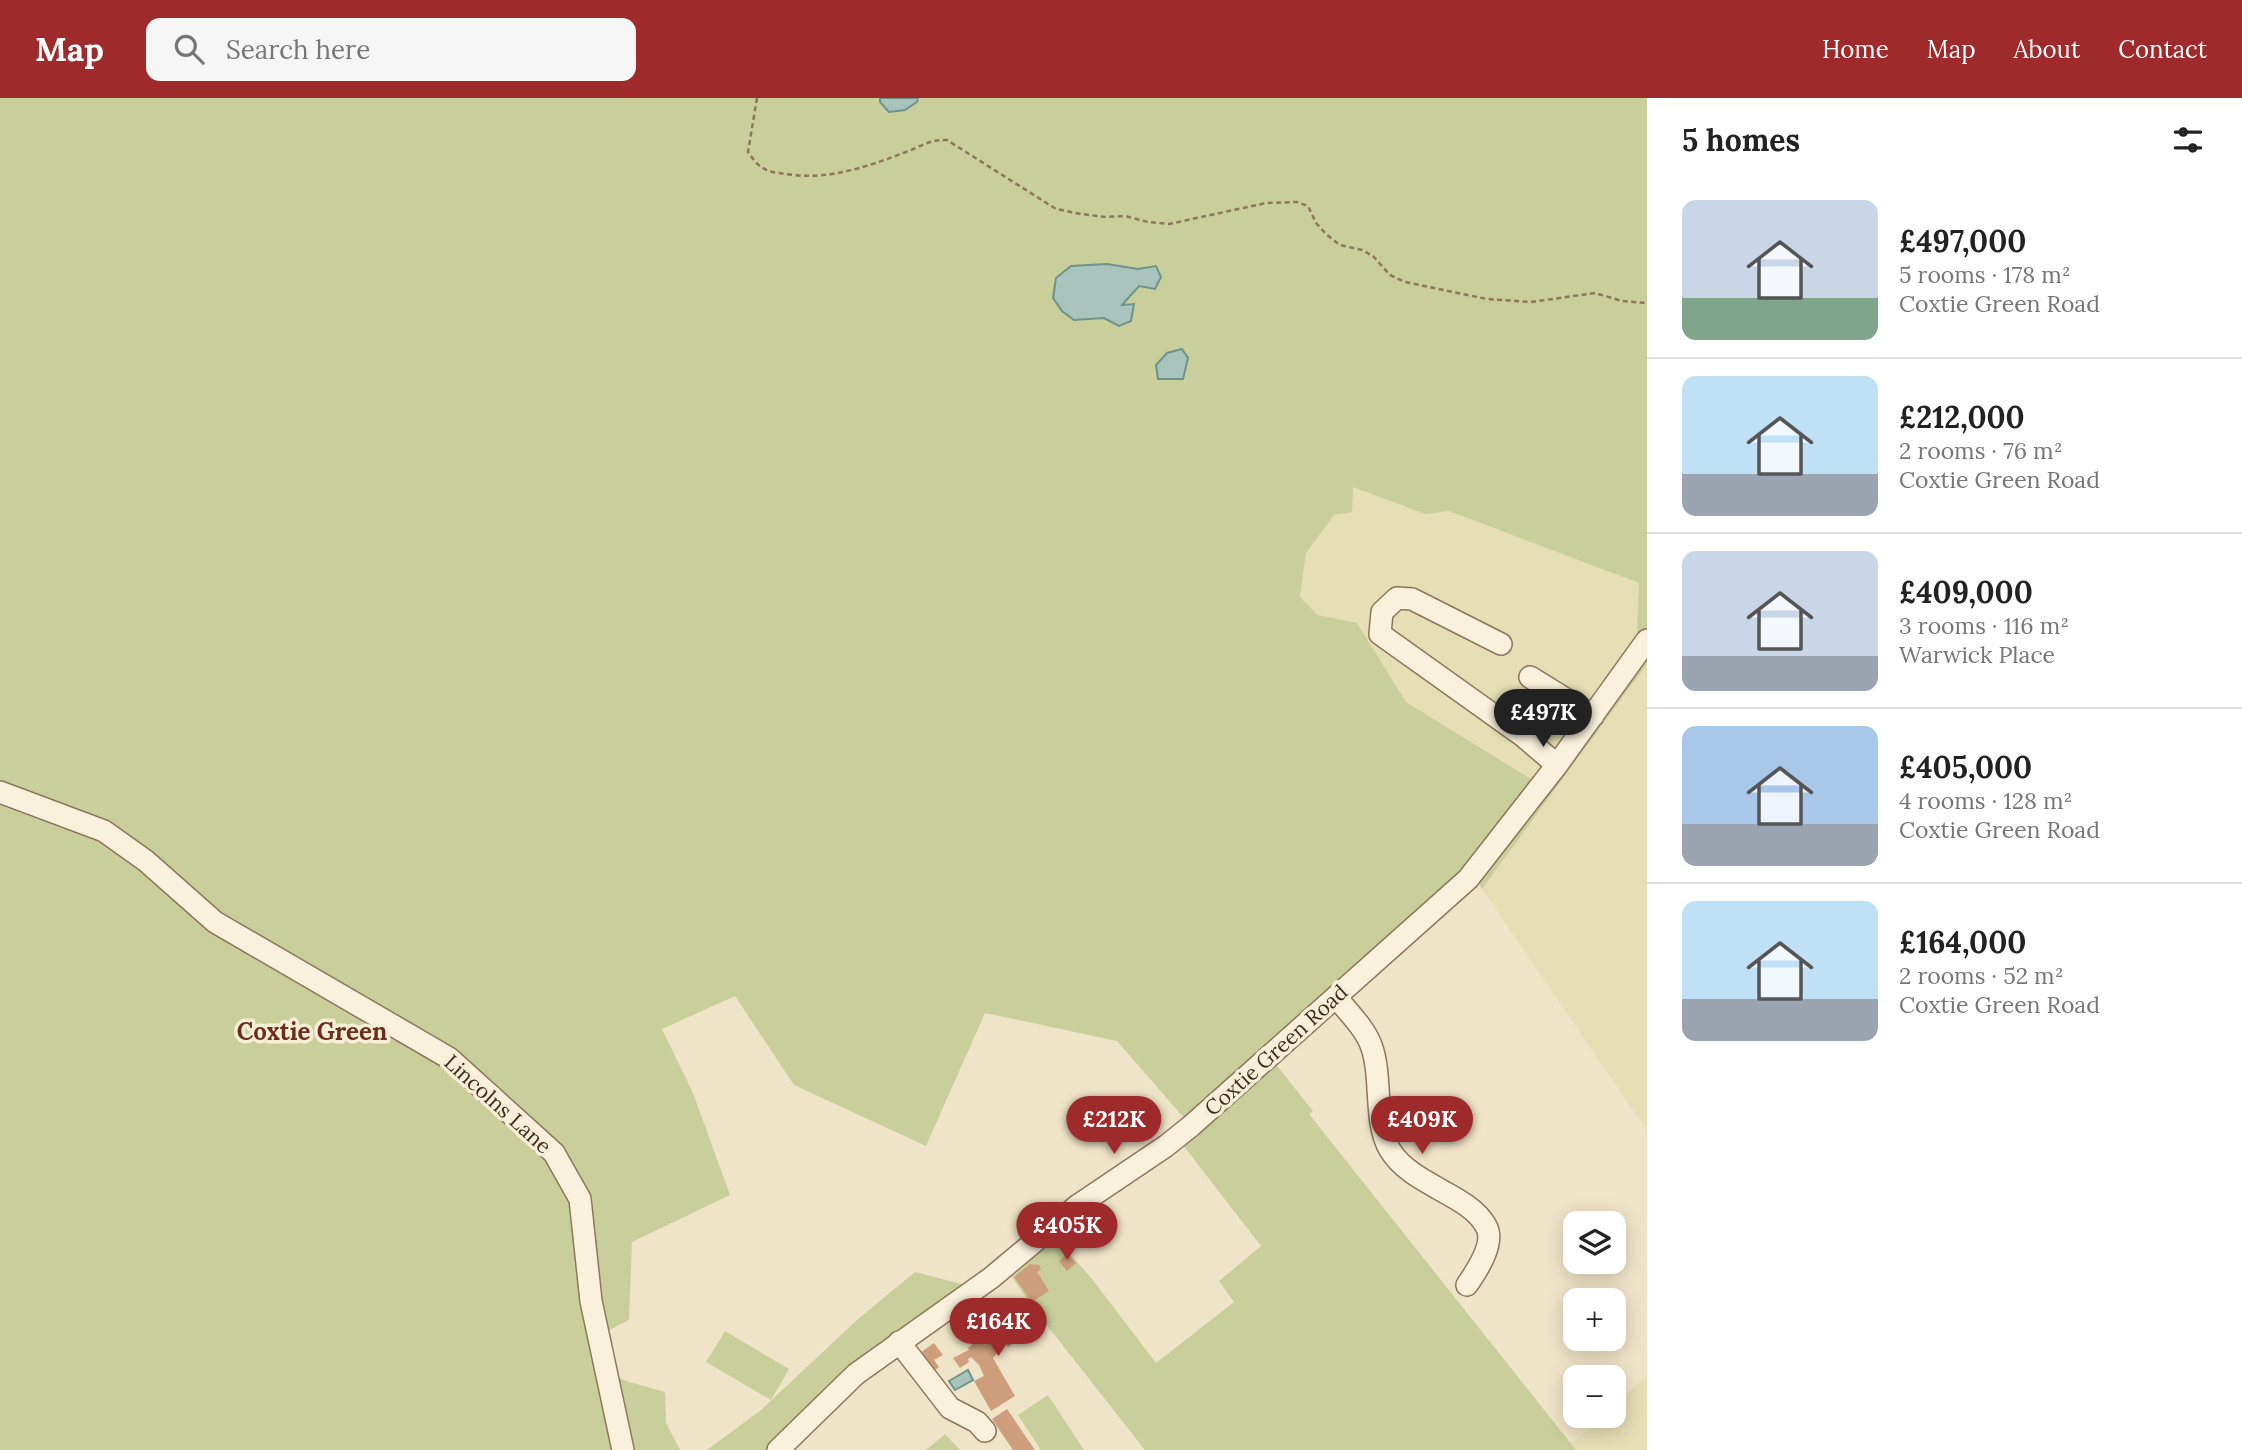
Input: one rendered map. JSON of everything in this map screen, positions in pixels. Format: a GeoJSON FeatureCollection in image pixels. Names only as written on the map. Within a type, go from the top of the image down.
{"type":"FeatureCollection","features":[{"type":"Feature","properties":{"kind":"street"},"geometry":{"type":"LineString","coordinates":[[1501,645],[1412,599],[1397,598],[1382,612],[1380,634],[1523,736],[1557,765]]}},
{"type":"Feature","properties":{"kind":"street","name":"Coxtie Green Road"},"geometry":{"type":"LineString","coordinates":[[778,1450],[856,1374],[991,1278],[1077,1206],[1167,1146],[1228,1096],[1468,879],[1557,765],[1647,640]]}},
{"type":"Feature","properties":{"kind":"street"},"geometry":{"type":"LineString","coordinates":[[1530,677],[1593,716]]}},
{"type":"Feature","properties":{"kind":"street","name":"Lincolns Lane"},"geometry":{"type":"LineString","coordinates":[[0,792],[104,831],[146,861],[215,922],[449,1058],[554,1153],[580,1199],[592,1301],[623,1450]]}},
{"type":"Feature","properties":{"kind":"street"},"geometry":{"type":"LineString","coordinates":[[1336,997],[1361,1027],[1371,1046],[1388,1148],[1412,1174],[1465,1206],[1487,1227],[1489,1234],[1484,1257],[1467,1285]]}},
{"type":"Feature","properties":{"kind":"street"},"geometry":{"type":"LineString","coordinates":[[899,1342],[950,1408],[976,1422],[985,1432]]}},
{"type":"Feature","properties":{"kind":"path"},"geometry":{"type":"LineString","coordinates":[[757,98],[748,152],[758,167],[771,172],[814,177],[858,170],[934,139],[947,140],[1056,209],[1106,217],[1125,216],[1169,224],[1266,203],[1297,202],[1308,206],[1316,223],[1340,245],[1362,250],[1373,256],[1390,275],[1405,282],[1487,299],[1531,302],[1595,293],[1622,301],[1647,303]]}},
{"type":"Feature","properties":{"kind":"shaded area"},"geometry":{"type":"Polygon","coordinates":[[[1353,487],[1425,513],[1449,511],[1639,583],[1637,631],[1647,639],[1542,785],[1406,702],[1357,623],[1318,615],[1300,597],[1306,553],[1353,487]]]}},
{"type":"Feature","properties":{"kind":"shaded area"},"geometry":{"type":"Polygon","coordinates":[[[1647,664],[1647,1131],[1482,889],[1647,664]]]}},
{"type":"Feature","properties":{"kind":"shaded area"},"geometry":{"type":"Polygon","coordinates":[[[1647,1375],[1647,1450],[1576,1450],[1571,1444],[1589,1428],[1626,1428],[1626,1395],[1647,1375]]]}},
{"type":"Feature","properties":{"kind":"green space"},"geometry":{"type":"Polygon","coordinates":[[[0,98],[1647,98],[1647,639],[1637,632],[1639,583],[1449,511],[1425,514],[1353,487],[1352,512],[1334,515],[1306,553],[1300,597],[1318,615],[1357,623],[1406,702],[1541,785],[1647,640],[1647,664],[1482,889],[1473,874],[1191,1126],[1117,1041],[985,1013],[926,1146],[794,1085],[735,996],[662,1029],[693,1093],[730,1195],[632,1242],[629,1320],[595,1337],[599,1368],[626,1381],[665,1392],[666,1423],[680,1450],[0,1450],[0,98]]]}},
{"type":"Feature","properties":{"kind":"green space"},"geometry":{"type":"Polygon","coordinates":[[[1274,1062],[1313,1111],[1309,1114],[1576,1450],[1145,1450],[1031,1305],[1012,1277],[1056,1238],[1092,1279],[1156,1363],[1234,1302],[1219,1281],[1261,1246],[1179,1140],[1274,1062]]]}},
{"type":"Feature","properties":{"kind":"green space"},"geometry":{"type":"Polygon","coordinates":[[[915,1272],[989,1291],[891,1360],[831,1410],[791,1450],[707,1450],[761,1410],[857,1320],[915,1272]]]}},
{"type":"Feature","properties":{"kind":"green space"},"geometry":{"type":"Polygon","coordinates":[[[725,1331],[789,1369],[771,1400],[706,1362],[725,1331]]]}},
{"type":"Feature","properties":{"kind":"green space"},"geometry":{"type":"Polygon","coordinates":[[[1048,1395],[1084,1450],[1041,1450],[1018,1415],[1048,1395]]]}},
{"type":"Feature","properties":{"kind":"green space"},"geometry":{"type":"Polygon","coordinates":[[[945,1434],[960,1450],[926,1450],[945,1434]]]}},
{"type":"Feature","properties":{"kind":"water"},"geometry":{"type":"Polygon","coordinates":[[[880,98],[918,98],[917,102],[905,110],[889,112],[880,102],[880,98]]]}},
{"type":"Feature","properties":{"kind":"water"},"geometry":{"type":"Polygon","coordinates":[[[1107,264],[1138,269],[1156,266],[1161,277],[1155,289],[1139,286],[1122,305],[1134,304],[1131,321],[1119,326],[1104,318],[1074,320],[1062,311],[1053,298],[1056,278],[1071,266],[1107,264]]]}},
{"type":"Feature","properties":{"kind":"water"},"geometry":{"type":"Polygon","coordinates":[[[1182,349],[1188,358],[1183,379],[1158,379],[1156,365],[1167,353],[1182,349]]]}},
{"type":"Feature","properties":{"kind":"water"},"geometry":{"type":"Polygon","coordinates":[[[968,1370],[973,1380],[955,1390],[949,1381],[968,1370]]]}},
{"type":"Feature","properties":{"kind":"building"},"geometry":{"type":"Polygon","coordinates":[[[1067,1254],[1076,1263],[1067,1271],[1059,1261],[1067,1254]]]}},
{"type":"Feature","properties":{"kind":"building"},"geometry":{"type":"Polygon","coordinates":[[[1030,1264],[1039,1265],[1041,1269],[1037,1272],[1049,1291],[1032,1302],[1014,1277],[1030,1264]]]}},
{"type":"Feature","properties":{"kind":"building"},"geometry":{"type":"Polygon","coordinates":[[[1024,1307],[1043,1327],[1021,1343],[1019,1339],[1008,1347],[1006,1344],[993,1358],[1015,1396],[991,1411],[974,1381],[984,1376],[979,1365],[971,1357],[969,1362],[960,1368],[953,1358],[969,1350],[980,1338],[985,1345],[1024,1307]]]}},
{"type":"Feature","properties":{"kind":"building"},"geometry":{"type":"Polygon","coordinates":[[[934,1343],[943,1355],[934,1360],[939,1367],[932,1373],[917,1355],[934,1343]]]}},
{"type":"Feature","properties":{"kind":"building"},"geometry":{"type":"Polygon","coordinates":[[[1007,1409],[1035,1450],[1013,1450],[992,1419],[1007,1409]]]}},
{"type":"Feature","properties":{"kind":"district","name":"Coxtie Green"},"geometry":{"type":"Point","coordinates":[312,1031]}}]}
